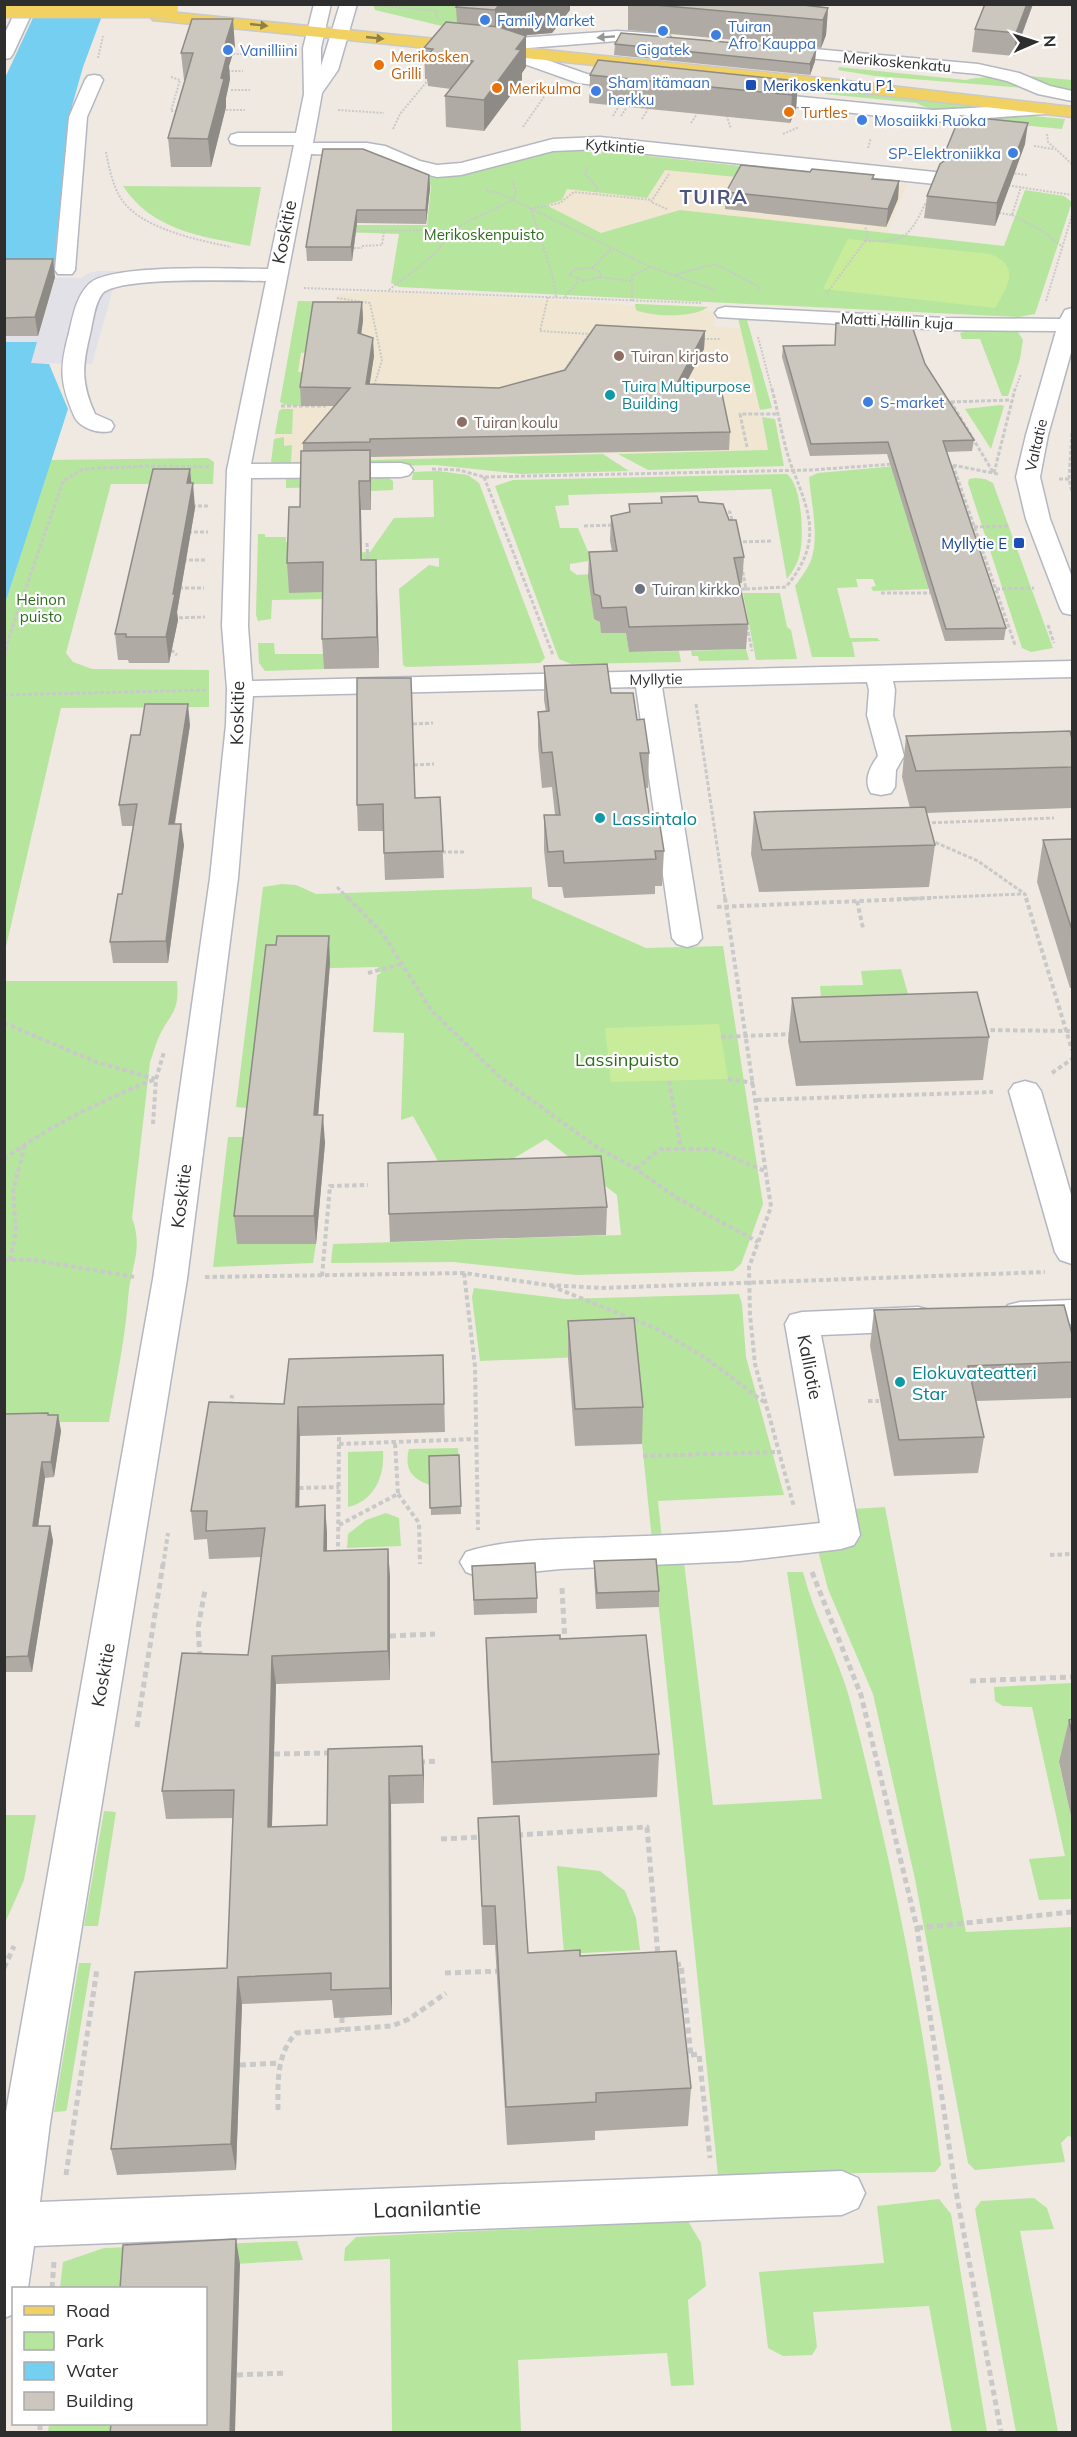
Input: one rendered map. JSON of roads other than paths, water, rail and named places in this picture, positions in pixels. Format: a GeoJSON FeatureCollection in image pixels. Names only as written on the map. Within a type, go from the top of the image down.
{"type":"FeatureCollection","features":[{"type":"Feature","properties":{"kind":"main road"},"geometry":{"type":"LineString","coordinates":[[4,8],[164,12]]}},
{"type":"Feature","properties":{"kind":"main road"},"geometry":{"type":"LineString","coordinates":[[4,15],[261,9]]}},
{"type":"Feature","properties":{"kind":"main road","name":"Merikoskenkatu"},"geometry":{"type":"LineString","coordinates":[[302,11],[322,9],[346,19],[506,47],[1044,109],[1071,102]]}},
{"type":"Feature","properties":{"kind":"main road","name":"Merikoskenkatu"},"geometry":{"type":"LineString","coordinates":[[164,12],[316,32],[346,19]]}},
{"type":"Feature","properties":{"kind":"main road","name":"Merikoskenkatu"},"geometry":{"type":"LineString","coordinates":[[506,47],[1071,102]]}},
{"type":"Feature","properties":{"kind":"street"},"geometry":{"type":"LineString","coordinates":[[4,54],[28,4]]}},
{"type":"Feature","properties":{"kind":"street","name":"Koskitie"},"geometry":{"type":"LineString","coordinates":[[4,2295],[27,2123],[170,1279],[224,878],[239,725],[240,689],[235,626],[239,470],[313,94],[312,48],[322,9]]}},
{"type":"Feature","properties":{"kind":"street","name":"Koskitie"},"geometry":{"type":"LineString","coordinates":[[313,94],[329,70],[346,19]]}},
{"type":"Feature","properties":{"kind":"street","name":"Merikoskenkatu"},"geometry":{"type":"LineString","coordinates":[[506,47],[617,36],[682,41]]}},
{"type":"Feature","properties":{"kind":"street","name":"Merikoskenkatu"},"geometry":{"type":"LineString","coordinates":[[744,44],[978,69],[1013,77],[1071,102]]}},
{"type":"Feature","properties":{"kind":"street","name":"Merikoskenkatu"},"geometry":{"type":"LineString","coordinates":[[506,47],[584,79],[654,86]]}},
{"type":"Feature","properties":{"kind":"street"},"geometry":{"type":"LineString","coordinates":[[65,270],[78,117],[94,80]]}},
{"type":"Feature","properties":{"kind":"street","name":"Merikoskenkatu"},"geometry":{"type":"LineString","coordinates":[[735,95],[933,116],[1044,109]]}},
{"type":"Feature","properties":{"kind":"street","name":"Kytkintie"},"geometry":{"type":"LineString","coordinates":[[238,138],[367,149],[385,152],[413,165],[438,171],[461,169],[553,145],[600,143],[932,187]]}},
{"type":"Feature","properties":{"kind":"street"},"geometry":{"type":"LineString","coordinates":[[103,426],[86,418],[71,382],[70,370],[90,296],[100,285],[142,278],[275,281]]}},
{"type":"Feature","properties":{"kind":"street","name":"Matti Hällin kuja"},"geometry":{"type":"LineString","coordinates":[[725,313],[751,310],[944,324],[1071,322]]}},
{"type":"Feature","properties":{"kind":"street","name":"Valtatie"},"geometry":{"type":"LineString","coordinates":[[1071,322],[1037,435],[1028,477],[1038,519],[1072,608]]}},
{"type":"Feature","properties":{"kind":"street"},"geometry":{"type":"LineString","coordinates":[[239,470],[260,472],[401,470]]}},
{"type":"Feature","properties":{"kind":"street","name":"Myllytie"},"geometry":{"type":"LineString","coordinates":[[240,689],[1072,669]]}},
{"type":"Feature","properties":{"kind":"street"},"geometry":{"type":"LineString","coordinates":[[878,674],[882,690],[880,715],[891,756],[882,770],[881,787]]}},
{"type":"Feature","properties":{"kind":"street"},"geometry":{"type":"LineString","coordinates":[[648,680],[687,938]]}},
{"type":"Feature","properties":{"kind":"street"},"geometry":{"type":"LineString","coordinates":[[1025,1091],[1061,1262]]}},
{"type":"Feature","properties":{"kind":"street"},"geometry":{"type":"LineString","coordinates":[[993,1316],[1072,1312]]}},
{"type":"Feature","properties":{"kind":"street","name":"Kalliotie"},"geometry":{"type":"LineString","coordinates":[[479,1562],[560,1554],[740,1547],[841,1535],[802,1324],[946,1318]]}},
{"type":"Feature","properties":{"kind":"street","name":"Laanilantie"},"geometry":{"type":"LineString","coordinates":[[13,2225],[842,2193]]}},
{"type":"Feature","properties":{"kind":"water"},"geometry":{"type":"Polygon","coordinates":[[[39,5],[106,5],[83,67],[72,106],[63,232],[57,233],[54,274],[5,274],[4,80],[39,5]]]}},
{"type":"Feature","properties":{"kind":"water"},"geometry":{"type":"Polygon","coordinates":[[[5,342],[37,342],[31,363],[49,364],[68,409],[5,604],[5,342]]]}},
{"type":"Feature","properties":{"kind":"place","name":"Family Market"},"geometry":{"type":"Point","coordinates":[485,20]}},
{"type":"Feature","properties":{"kind":"place","name":"Gigatek"},"geometry":{"type":"Point","coordinates":[663,31]}},
{"type":"Feature","properties":{"kind":"place","name":"Tuiran Afro Kauppa"},"geometry":{"type":"Point","coordinates":[716,35]}},
{"type":"Feature","properties":{"kind":"place","name":"Vanilliini"},"geometry":{"type":"Point","coordinates":[228,50]}},
{"type":"Feature","properties":{"kind":"place","name":"Merikosken Grilli"},"geometry":{"type":"Point","coordinates":[379,65]}},
{"type":"Feature","properties":{"kind":"place","name":"Merikoskenkatu P1"},"geometry":{"type":"Point","coordinates":[751,85]}},
{"type":"Feature","properties":{"kind":"place","name":"Merikulma"},"geometry":{"type":"Point","coordinates":[497,88]}},
{"type":"Feature","properties":{"kind":"place","name":"Sham itämaan herkku"},"geometry":{"type":"Point","coordinates":[596,91]}},
{"type":"Feature","properties":{"kind":"place","name":"Turtles"},"geometry":{"type":"Point","coordinates":[789,112]}},
{"type":"Feature","properties":{"kind":"place","name":"Mosaiikki Ruoka"},"geometry":{"type":"Point","coordinates":[862,120]}},
{"type":"Feature","properties":{"kind":"place","name":"SP-Elektroniikka"},"geometry":{"type":"Point","coordinates":[1013,153]}},
{"type":"Feature","properties":{"kind":"place","name":"Tuiran kirjasto"},"geometry":{"type":"Point","coordinates":[619,356]}},
{"type":"Feature","properties":{"kind":"place","name":"Tuira Multipurpose Building"},"geometry":{"type":"Point","coordinates":[610,395]}},
{"type":"Feature","properties":{"kind":"place","name":"S-market"},"geometry":{"type":"Point","coordinates":[868,402]}},
{"type":"Feature","properties":{"kind":"place","name":"Tuiran koulu"},"geometry":{"type":"Point","coordinates":[462,422]}},
{"type":"Feature","properties":{"kind":"place","name":"Myllytie E"},"geometry":{"type":"Point","coordinates":[1019,543]}},
{"type":"Feature","properties":{"kind":"place","name":"Tuiran kirkko"},"geometry":{"type":"Point","coordinates":[640,589]}},
{"type":"Feature","properties":{"kind":"place","name":"Lassintalo"},"geometry":{"type":"Point","coordinates":[600,818]}},
{"type":"Feature","properties":{"kind":"place","name":"Elokuvateatteri Star"},"geometry":{"type":"Point","coordinates":[900,1382]}},
{"type":"Feature","properties":{"kind":"district","name":"TUIRA"},"geometry":{"type":"Point","coordinates":[714,196]}},
{"type":"Feature","properties":{"kind":"park label","name":"Merikoskenpuisto"},"geometry":{"type":"Point","coordinates":[484,234]}},
{"type":"Feature","properties":{"kind":"park label","name":"Heinon puisto"},"geometry":{"type":"Point","coordinates":[41,608]}},
{"type":"Feature","properties":{"kind":"park label","name":"Lassinpuisto"},"geometry":{"type":"Point","coordinates":[627,1059]}}]}
